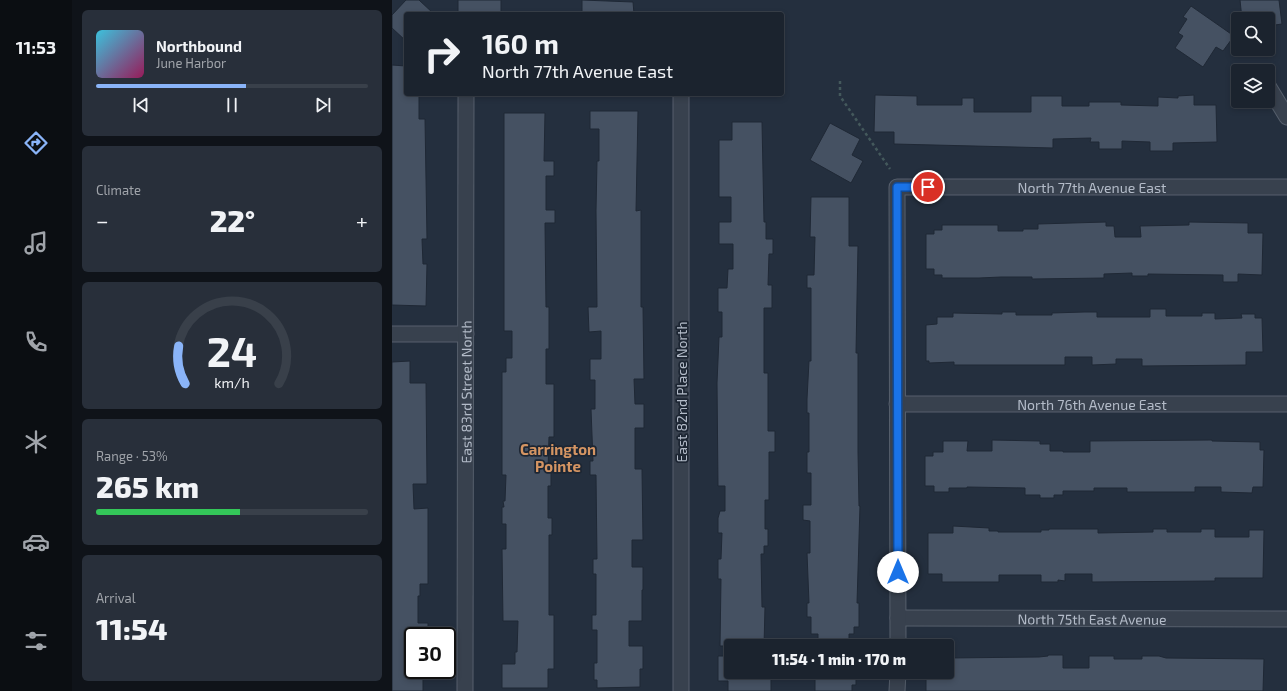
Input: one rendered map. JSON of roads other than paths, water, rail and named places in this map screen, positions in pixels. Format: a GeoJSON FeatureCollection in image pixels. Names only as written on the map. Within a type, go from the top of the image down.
{"type":"FeatureCollection","features":[{"type":"Feature","properties":{"kind":"street","name":"East 83rd Street North"},"geometry":{"type":"LineString","coordinates":[[465,691],[466,96]]}},
{"type":"Feature","properties":{"kind":"street","name":"East 82nd Place North"},"geometry":{"type":"LineString","coordinates":[[681,96],[681,691]]}},
{"type":"Feature","properties":{"kind":"street"},"geometry":{"type":"LineString","coordinates":[[1275,97],[1287,117]]}},
{"type":"Feature","properties":{"kind":"street","name":"North 77th Avenue East"},"geometry":{"type":"LineString","coordinates":[[897,404],[897,187],[1287,187]]}},
{"type":"Feature","properties":{"kind":"street"},"geometry":{"type":"LineString","coordinates":[[392,334],[466,334]]}},
{"type":"Feature","properties":{"kind":"street"},"geometry":{"type":"LineString","coordinates":[[897,404],[898,639]]}},
{"type":"Feature","properties":{"kind":"street","name":"North 76th Avenue East"},"geometry":{"type":"LineString","coordinates":[[897,404],[1287,404]]}},
{"type":"Feature","properties":{"kind":"street","name":"North 75th East Avenue"},"geometry":{"type":"LineString","coordinates":[[898,618],[1287,619]]}},
{"type":"Feature","properties":{"kind":"street"},"geometry":{"type":"LineString","coordinates":[[897,691],[898,679]]}},
{"type":"Feature","properties":{"kind":"district","name":"Carrington Pointe"},"geometry":{"type":"Point","coordinates":[558,458]}}]}
